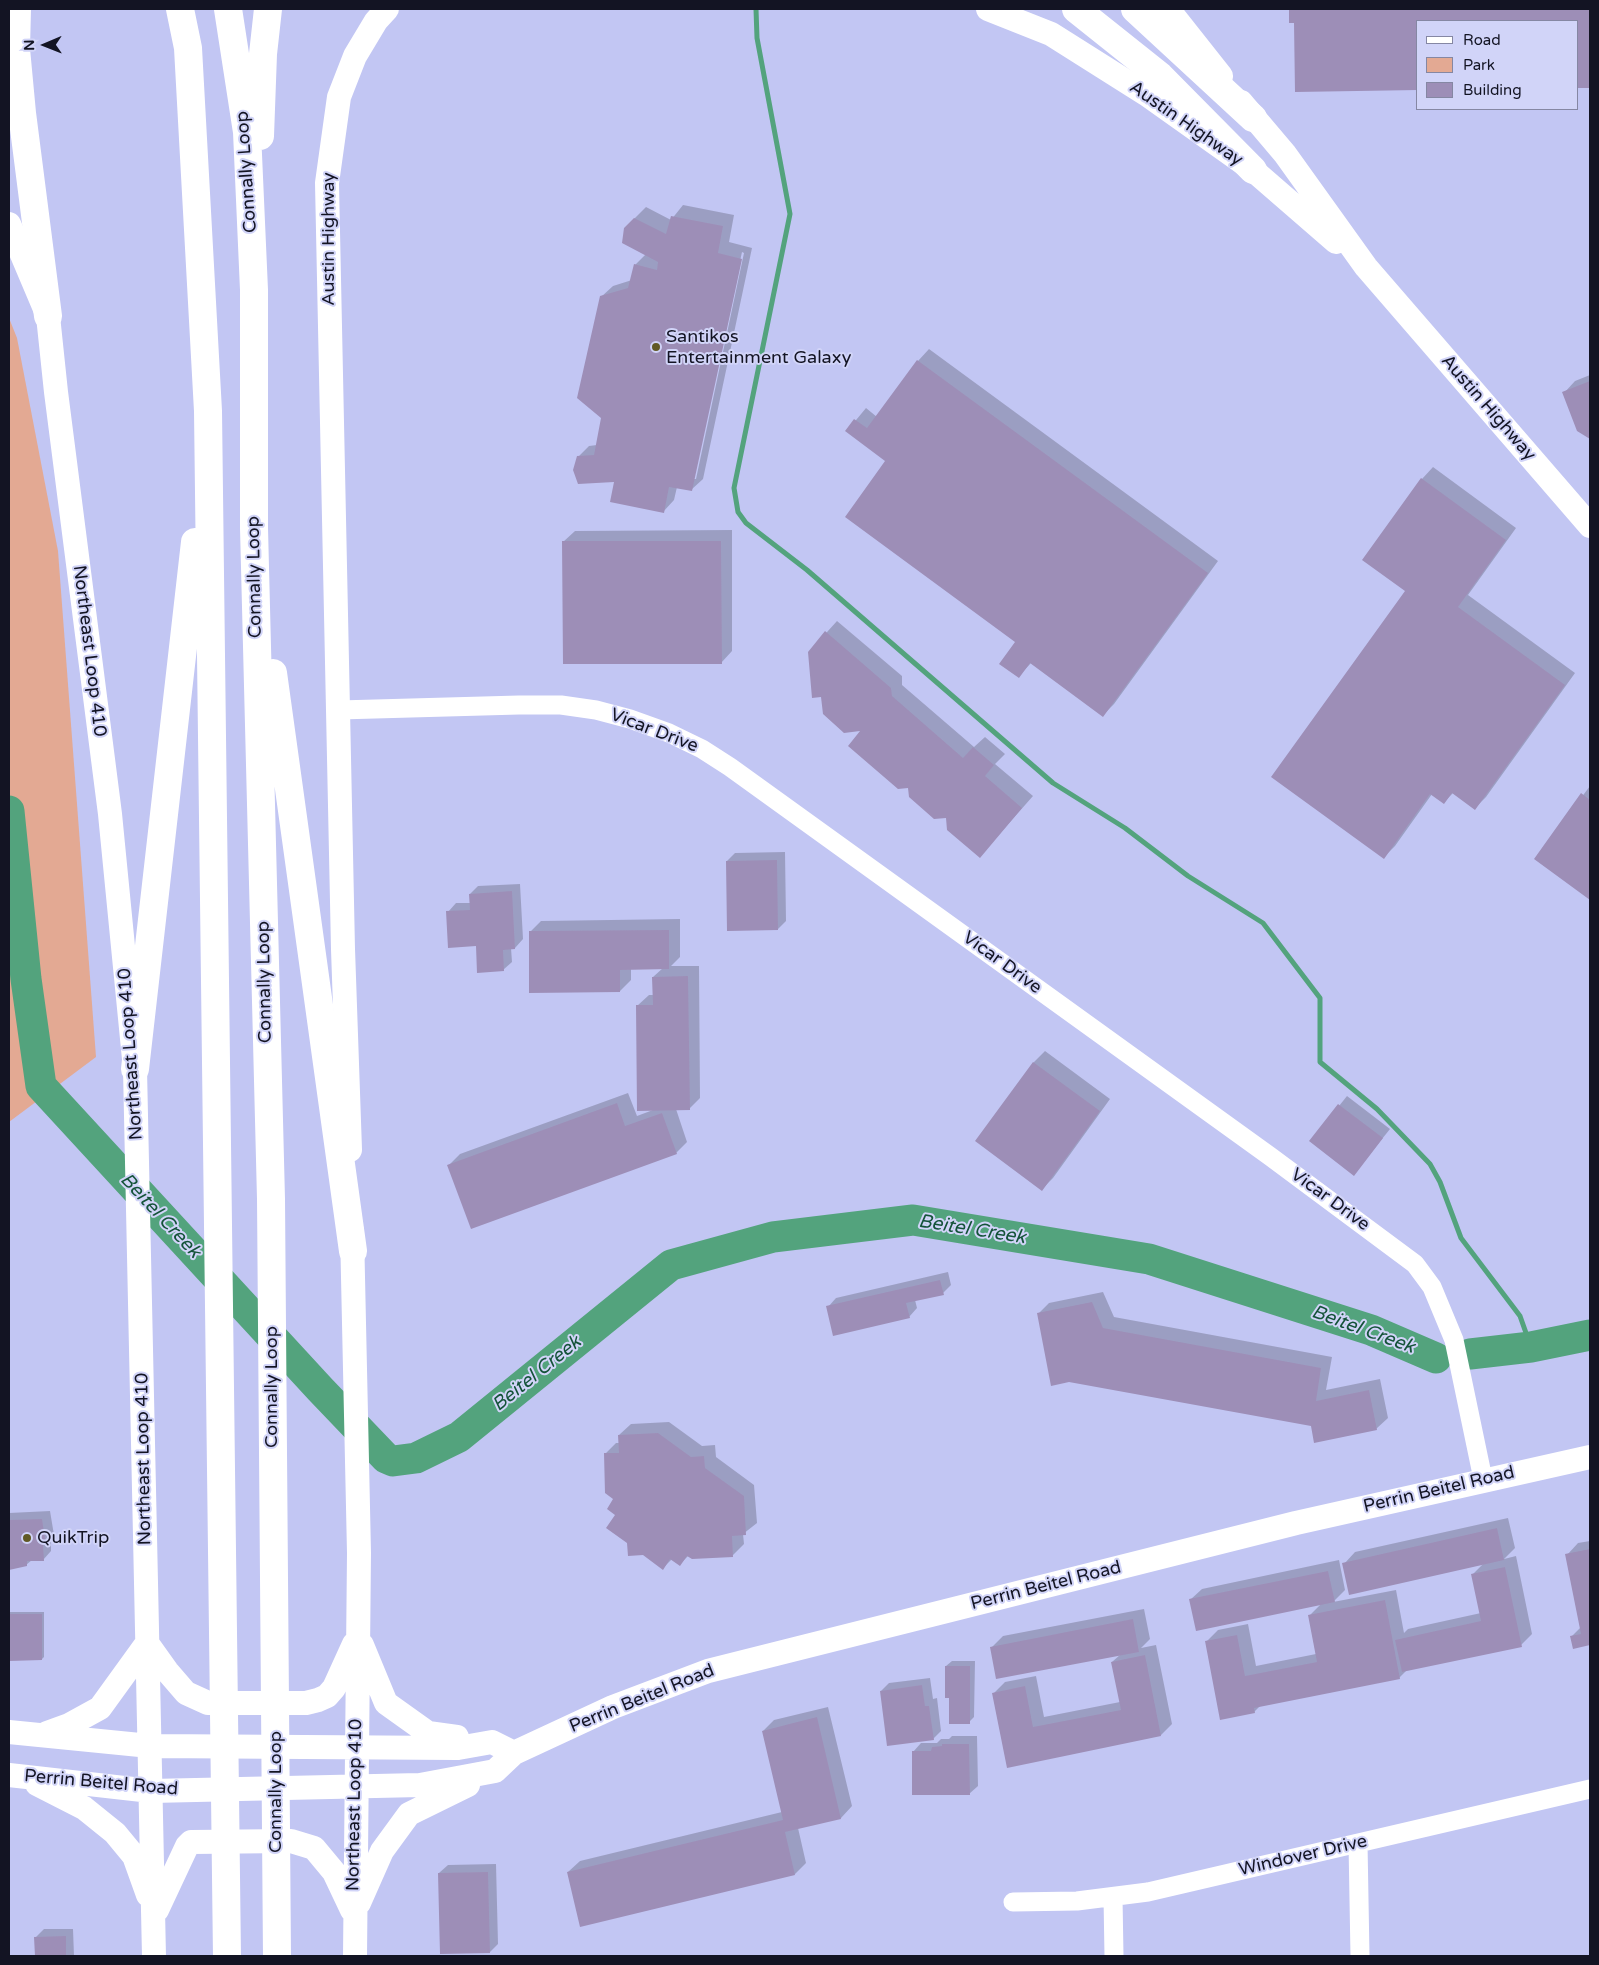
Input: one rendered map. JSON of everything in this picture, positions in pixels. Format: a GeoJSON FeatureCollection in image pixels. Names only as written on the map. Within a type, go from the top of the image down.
{"type":"FeatureCollection","features":[{"type":"Feature","properties":{"kind":"highway"},"geometry":{"type":"LineString","coordinates":[[17,9],[16,49],[22,113],[48,316]]}},
{"type":"Feature","properties":{"kind":"highway"},"geometry":{"type":"LineString","coordinates":[[180,9],[188,48],[208,411],[227,1956]]}},
{"type":"Feature","properties":{"kind":"highway","name":"Connally Loop"},"geometry":{"type":"LineString","coordinates":[[228,9],[247,132],[254,290],[254,528],[271,1199],[276,1922],[278,1956]]}},
{"type":"Feature","properties":{"kind":"highway"},"geometry":{"type":"LineString","coordinates":[[254,290],[263,54],[268,9]]}},
{"type":"Feature","properties":{"kind":"highway"},"geometry":{"type":"LineString","coordinates":[[1076,9],[1160,76],[1253,170]]}},
{"type":"Feature","properties":{"kind":"highway"},"geometry":{"type":"LineString","coordinates":[[1135,9],[1253,118]]}},
{"type":"Feature","properties":{"kind":"highway"},"geometry":{"type":"LineString","coordinates":[[135,1069],[184,652],[208,411]]}},
{"type":"Feature","properties":{"kind":"highway"},"geometry":{"type":"LineString","coordinates":[[254,528],[303,905],[353,1251]]}},
{"type":"Feature","properties":{"kind":"main road","name":"Austin Highway"},"geometry":{"type":"LineString","coordinates":[[333,483],[327,183],[339,97],[355,56],[376,21],[387,9]]}},
{"type":"Feature","properties":{"kind":"main road","name":"Austin Highway"},"geometry":{"type":"LineString","coordinates":[[988,9],[1050,34],[1146,94],[1253,170],[1366,267]]}},
{"type":"Feature","properties":{"kind":"main road","name":"Austin Highway"},"geometry":{"type":"LineString","coordinates":[[1168,9],[1253,118],[1285,154],[1366,267],[1590,526]]}},
{"type":"Feature","properties":{"kind":"main road","name":"Northeast Loop 410"},"geometry":{"type":"LineString","coordinates":[[9,224],[48,316],[110,814],[135,1069],[142,1325],[147,1644],[155,1913],[154,1956]]}},
{"type":"Feature","properties":{"kind":"main road","name":"Northeast Loop 410"},"geometry":{"type":"LineString","coordinates":[[333,483],[343,959],[353,1251],[359,1553],[355,1956]]}},
{"type":"Feature","properties":{"kind":"main road","name":"Perrin Beitel Road"},"geometry":{"type":"LineString","coordinates":[[16,1776],[151,1791],[420,1786],[495,1771],[514,1753],[618,1705],[708,1671],[1296,1523],[1483,1479],[1590,1457]]}},
{"type":"Feature","properties":{"kind":"main road"},"geometry":{"type":"LineString","coordinates":[[43,1734],[69,1725],[100,1708],[147,1644],[186,1693],[208,1703],[306,1703],[327,1696],[334,1688],[358,1636]]}},
{"type":"Feature","properties":{"kind":"main road"},"geometry":{"type":"LineString","coordinates":[[358,1636],[386,1703],[428,1733],[492,1742],[514,1753]]}},
{"type":"Feature","properties":{"kind":"main road"},"geometry":{"type":"LineString","coordinates":[[9,1732],[150,1746],[458,1748],[492,1742]]}},
{"type":"Feature","properties":{"kind":"main road"},"geometry":{"type":"LineString","coordinates":[[354,1914],[382,1851],[409,1814],[495,1771]]}},
{"type":"Feature","properties":{"kind":"main road"},"geometry":{"type":"LineString","coordinates":[[16,1776],[84,1808],[115,1833],[134,1856],[155,1913]]}},
{"type":"Feature","properties":{"kind":"main road"},"geometry":{"type":"LineString","coordinates":[[155,1913],[187,1846],[191,1842],[292,1841],[314,1848],[334,1872],[354,1914]]}},
{"type":"Feature","properties":{"kind":"street","name":"Vicar Drive"},"geometry":{"type":"LineString","coordinates":[[339,710],[519,704],[561,705],[630,719],[669,733],[702,749],[730,767],[1394,1246],[1415,1264],[1432,1287],[1454,1340],[1483,1479]]}},
{"type":"Feature","properties":{"kind":"street","name":"Windover Drive"},"geometry":{"type":"LineString","coordinates":[[1012,1902],[1077,1901],[1148,1892],[1590,1789]]}},
{"type":"Feature","properties":{"kind":"street"},"geometry":{"type":"LineString","coordinates":[[1358,1843],[1360,1956]]}},
{"type":"Feature","properties":{"kind":"street"},"geometry":{"type":"LineString","coordinates":[[1113,1896],[1114,1956]]}},
{"type":"Feature","properties":{"kind":"green space"},"geometry":{"type":"Polygon","coordinates":[[[9,318],[17,338],[58,551],[96,1057],[9,1122],[9,318]]]}},
{"type":"Feature","properties":{"kind":"building"},"geometry":{"type":"Polygon","coordinates":[[[1289,9],[1590,9],[1590,88],[1579,88],[1579,20],[1416,20],[1416,90],[1295,92],[1294,23],[1289,23],[1289,9]]]}},
{"type":"Feature","properties":{"kind":"building","name":"Santikos Entertainment Galaxy"},"geometry":{"type":"Polygon","coordinates":[[[671,216],[723,226],[718,253],[742,259],[692,491],[669,487],[664,513],[610,502],[614,482],[578,484],[573,470],[577,456],[594,455],[601,418],[577,398],[600,296],[628,288],[634,264],[657,270],[658,262],[622,243],[624,228],[634,218],[666,234],[671,216]]]}},
{"type":"Feature","properties":{"kind":"building"},"geometry":{"type":"Polygon","coordinates":[[[917,360],[1208,573],[1103,717],[1030,663],[1019,678],[999,664],[1015,642],[845,517],[885,461],[845,431],[854,419],[867,428],[917,360]]]}},
{"type":"Feature","properties":{"kind":"building"},"geometry":{"type":"Polygon","coordinates":[[[1590,381],[1590,439],[1577,431],[1562,392],[1590,381]]]}},
{"type":"Feature","properties":{"kind":"building"},"geometry":{"type":"Polygon","coordinates":[[[1421,478],[1506,540],[1458,607],[1565,685],[1475,810],[1452,793],[1444,804],[1430,794],[1384,859],[1271,777],[1405,591],[1362,560],[1421,478]]]}},
{"type":"Feature","properties":{"kind":"building"},"geometry":{"type":"Polygon","coordinates":[[[562,541],[721,541],[722,664],[563,664],[562,541]]]}},
{"type":"Feature","properties":{"kind":"building"},"geometry":{"type":"Polygon","coordinates":[[[825,631],[891,688],[892,696],[963,758],[973,747],[994,765],[985,776],[1022,808],[980,858],[947,830],[946,818],[934,819],[909,797],[908,788],[898,789],[848,746],[860,731],[844,733],[823,714],[821,697],[812,698],[808,652],[825,631]]]}},
{"type":"Feature","properties":{"kind":"building"},"geometry":{"type":"Polygon","coordinates":[[[1581,793],[1590,800],[1590,900],[1534,859],[1581,793]]]}},
{"type":"Feature","properties":{"kind":"building"},"geometry":{"type":"Polygon","coordinates":[[[777,860],[778,930],[727,931],[726,861],[777,860]]]}},
{"type":"Feature","properties":{"kind":"building"},"geometry":{"type":"Polygon","coordinates":[[[512,891],[515,949],[503,950],[504,971],[477,973],[476,946],[448,948],[446,911],[470,910],[469,894],[512,891]]]}},
{"type":"Feature","properties":{"kind":"building"},"geometry":{"type":"Polygon","coordinates":[[[669,930],[669,969],[620,970],[620,992],[529,993],[529,931],[669,930]]]}},
{"type":"Feature","properties":{"kind":"building"},"geometry":{"type":"Polygon","coordinates":[[[688,976],[690,1110],[637,1111],[636,1005],[653,1005],[652,977],[688,976]]]}},
{"type":"Feature","properties":{"kind":"building"},"geometry":{"type":"Polygon","coordinates":[[[1033,1062],[1100,1111],[1042,1191],[975,1141],[1033,1062]]]}},
{"type":"Feature","properties":{"kind":"building"},"geometry":{"type":"Polygon","coordinates":[[[617,1103],[625,1126],[662,1113],[677,1154],[471,1229],[447,1165],[617,1103]]]}},
{"type":"Feature","properties":{"kind":"building"},"geometry":{"type":"Polygon","coordinates":[[[1338,1104],[1383,1138],[1354,1176],[1309,1141],[1338,1104]]]}},
{"type":"Feature","properties":{"kind":"building"},"geometry":{"type":"Polygon","coordinates":[[[940,1280],[944,1295],[906,1303],[910,1318],[833,1336],[826,1306],[940,1280]]]}},
{"type":"Feature","properties":{"kind":"building"},"geometry":{"type":"Polygon","coordinates":[[[1092,1302],[1103,1328],[1321,1368],[1316,1401],[1369,1390],[1377,1430],[1314,1443],[1311,1426],[1069,1382],[1051,1386],[1037,1313],[1092,1302]]]}},
{"type":"Feature","properties":{"kind":"building"},"geometry":{"type":"Polygon","coordinates":[[[658,1433],[691,1457],[704,1456],[705,1468],[744,1496],[746,1535],[732,1536],[733,1557],[692,1559],[687,1556],[680,1566],[670,1559],[663,1570],[643,1555],[628,1556],[627,1543],[606,1528],[615,1515],[607,1509],[613,1499],[605,1493],[604,1453],[619,1453],[618,1435],[658,1433]]]}},
{"type":"Feature","properties":{"kind":"building","name":"QuikTrip"},"geometry":{"type":"Polygon","coordinates":[[[42,1519],[46,1545],[43,1545],[44,1561],[27,1561],[27,1566],[9,1570],[9,1520],[42,1519]]]}},
{"type":"Feature","properties":{"kind":"building"},"geometry":{"type":"Polygon","coordinates":[[[1497,1528],[1504,1560],[1349,1595],[1342,1563],[1497,1528]]]}},
{"type":"Feature","properties":{"kind":"building"},"geometry":{"type":"Polygon","coordinates":[[[1590,1549],[1590,1645],[1573,1649],[1570,1636],[1581,1634],[1565,1554],[1590,1549]]]}},
{"type":"Feature","properties":{"kind":"building"},"geometry":{"type":"Polygon","coordinates":[[[1505,1567],[1522,1647],[1402,1672],[1395,1640],[1481,1621],[1471,1574],[1505,1567]]]}},
{"type":"Feature","properties":{"kind":"building"},"geometry":{"type":"Polygon","coordinates":[[[1328,1571],[1335,1602],[1196,1631],[1189,1599],[1328,1571]]]}},
{"type":"Feature","properties":{"kind":"building"},"geometry":{"type":"Polygon","coordinates":[[[1385,1600],[1400,1679],[1254,1708],[1255,1713],[1220,1720],[1205,1641],[1237,1635],[1245,1676],[1317,1662],[1308,1615],[1385,1600]]]}},
{"type":"Feature","properties":{"kind":"building"},"geometry":{"type":"Polygon","coordinates":[[[9,1614],[42,1614],[42,1660],[9,1661],[9,1614]]]}},
{"type":"Feature","properties":{"kind":"building"},"geometry":{"type":"Polygon","coordinates":[[[1133,1619],[1139,1652],[996,1679],[990,1647],[1133,1619]]]}},
{"type":"Feature","properties":{"kind":"building"},"geometry":{"type":"Polygon","coordinates":[[[1145,1655],[1161,1736],[1007,1768],[992,1693],[1025,1686],[1033,1727],[1121,1710],[1111,1662],[1145,1655]]]}},
{"type":"Feature","properties":{"kind":"building"},"geometry":{"type":"Polygon","coordinates":[[[945,1666],[970,1666],[970,1724],[949,1724],[949,1698],[945,1698],[945,1666]]]}},
{"type":"Feature","properties":{"kind":"building"},"geometry":{"type":"Polygon","coordinates":[[[922,1685],[925,1706],[929,1706],[934,1740],[887,1746],[880,1691],[922,1685]]]}},
{"type":"Feature","properties":{"kind":"building"},"geometry":{"type":"Polygon","coordinates":[[[817,1717],[841,1819],[785,1832],[795,1875],[580,1927],[567,1872],[783,1820],[762,1731],[817,1717]]]}},
{"type":"Feature","properties":{"kind":"building"},"geometry":{"type":"Polygon","coordinates":[[[942,1744],[969,1744],[970,1795],[912,1795],[912,1751],[931,1751],[932,1747],[942,1746],[942,1744]]]}},
{"type":"Feature","properties":{"kind":"building"},"geometry":{"type":"Polygon","coordinates":[[[488,1872],[490,1953],[440,1954],[438,1873],[488,1872]]]}},
{"type":"Feature","properties":{"kind":"building"},"geometry":{"type":"Polygon","coordinates":[[[66,1936],[66,1956],[35,1956],[34,1937],[66,1936]]]}},
{"type":"Feature","properties":{"kind":"waterway"},"geometry":{"type":"LineString","coordinates":[[756,9],[757,38],[790,214],[734,488],[738,512],[746,523],[807,570],[1053,783],[1125,828],[1188,876],[1263,923],[1320,998],[1320,1062],[1377,1109],[1430,1164],[1440,1182],[1461,1238],[1520,1316],[1531,1347]]}},
{"type":"Feature","properties":{"kind":"waterway","name":"Beitel Creek"},"geometry":{"type":"LineString","coordinates":[[9,811],[26,979],[41,1086],[320,1389],[386,1458],[393,1461],[416,1458],[459,1437],[671,1265],[773,1237],[913,1220],[1149,1259],[1371,1330],[1436,1358]]}},
{"type":"Feature","properties":{"kind":"waterway","name":"Beitel Creek"},"geometry":{"type":"LineString","coordinates":[[1470,1354],[1531,1347],[1590,1335]]}},
{"type":"Feature","properties":{"kind":"place","name":"Santikos Entertainment Galaxy"},"geometry":{"type":"Point","coordinates":[656,347]}},
{"type":"Feature","properties":{"kind":"place","name":"QuikTrip"},"geometry":{"type":"Point","coordinates":[27,1538]}}]}
